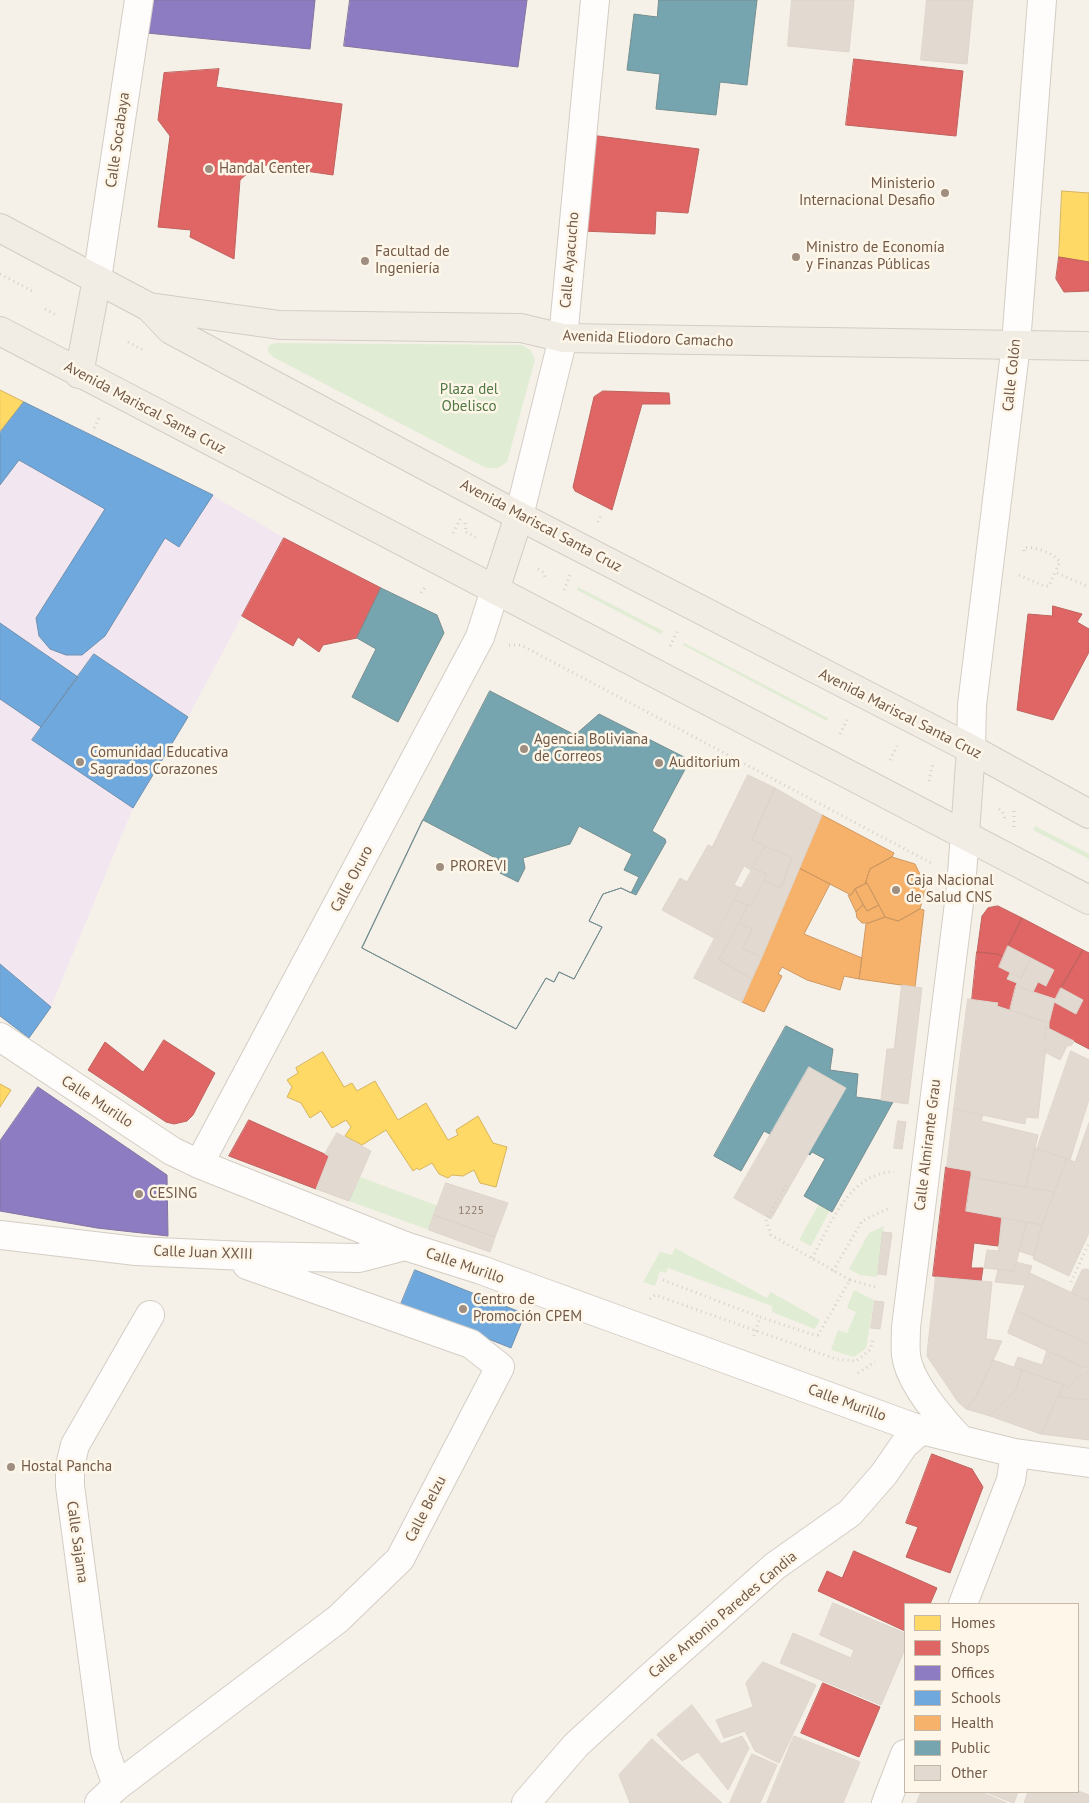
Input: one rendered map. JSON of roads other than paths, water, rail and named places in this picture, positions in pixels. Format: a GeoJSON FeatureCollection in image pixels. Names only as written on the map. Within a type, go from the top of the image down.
{"type":"FeatureCollection","features":[{"type":"Feature","properties":{"kind":"main road","name":"Avenida Mariscal Santa Cruz"},"geometry":{"type":"LineString","coordinates":[[0,228],[149,306],[171,330],[519,516],[971,749],[1089,814]]}},
{"type":"Feature","properties":{"kind":"main road"},"geometry":{"type":"LineString","coordinates":[[79,374],[97,279]]}},
{"type":"Feature","properties":{"kind":"main road","name":"Avenida Eliodoro Camacho"},"geometry":{"type":"LineString","coordinates":[[149,306],[280,324],[521,328],[563,338],[1089,346]]}},
{"type":"Feature","properties":{"kind":"main road","name":"Avenida Mariscal Santa Cruz"},"geometry":{"type":"LineString","coordinates":[[0,331],[79,374],[431,554],[495,590],[1089,900]]}},
{"type":"Feature","properties":{"kind":"main road"},"geometry":{"type":"LineString","coordinates":[[495,590],[519,516]]}},
{"type":"Feature","properties":{"kind":"main road"},"geometry":{"type":"LineString","coordinates":[[965,834],[971,749]]}},
{"type":"Feature","properties":{"kind":"street","name":"Calle Socabaya"},"geometry":{"type":"LineString","coordinates":[[97,279],[139,0]]}},
{"type":"Feature","properties":{"kind":"street","name":"Calle Ayacucho"},"geometry":{"type":"LineString","coordinates":[[519,516],[563,338],[595,0]]}},
{"type":"Feature","properties":{"kind":"street","name":"Calle Colón"},"geometry":{"type":"LineString","coordinates":[[971,749],[972,705],[1016,344],[1042,0]]}},
{"type":"Feature","properties":{"kind":"street","name":"Calle Oruro"},"geometry":{"type":"LineString","coordinates":[[198,1164],[480,637],[495,590]]}},
{"type":"Feature","properties":{"kind":"street","name":"Calle Almirante Grau"},"geometry":{"type":"LineString","coordinates":[[960,1440],[927,1397],[911,1370],[906,1355],[906,1327],[961,887],[965,834]]}},
{"type":"Feature","properties":{"kind":"street","name":"Calle Murillo"},"geometry":{"type":"LineString","coordinates":[[0,1037],[172,1151],[198,1164],[405,1246],[481,1270],[921,1430],[1016,1454],[1089,1463]]}},
{"type":"Feature","properties":{"kind":"street","name":"Calle Juan XXIII"},"geometry":{"type":"LineString","coordinates":[[0,1235],[136,1251],[245,1256],[359,1258],[405,1246]]}},
{"type":"Feature","properties":{"kind":"street","name":"Calle Belzu"},"geometry":{"type":"LineString","coordinates":[[108,1795],[338,1619],[400,1559],[500,1368],[471,1344],[247,1265],[245,1256]]}},
{"type":"Feature","properties":{"kind":"street","name":"Calle Sajama"},"geometry":{"type":"LineString","coordinates":[[108,1795],[105,1751],[70,1486],[70,1466],[75,1445],[150,1315]]}},
{"type":"Feature","properties":{"kind":"street","name":"Calle Antonio Paredes Candia"},"geometry":{"type":"LineString","coordinates":[[526,1803],[576,1745],[648,1678],[775,1566],[850,1513],[884,1474],[904,1445],[921,1430]]}},
{"type":"Feature","properties":{"kind":"street"},"geometry":{"type":"LineString","coordinates":[[963,1603],[1011,1480],[1016,1454]]}},
{"type":"Feature","properties":{"kind":"street"},"geometry":{"type":"LineString","coordinates":[[886,1803],[904,1757]]}},
{"type":"Feature","properties":{"kind":"place","name":"Handal Center"},"geometry":{"type":"Point","coordinates":[209,169]}},
{"type":"Feature","properties":{"kind":"place","name":"Ministerio Internacional Desafio"},"geometry":{"type":"Point","coordinates":[945,193]}},
{"type":"Feature","properties":{"kind":"place","name":"Ministro de Economía y Finanzas Públicas"},"geometry":{"type":"Point","coordinates":[796,257]}},
{"type":"Feature","properties":{"kind":"place","name":"Facultad de Ingeniería"},"geometry":{"type":"Point","coordinates":[365,261]}},
{"type":"Feature","properties":{"kind":"place","name":"Agencia Boliviana de Correos"},"geometry":{"type":"Point","coordinates":[524,749]}},
{"type":"Feature","properties":{"kind":"place","name":"Comunidad Educativa Sagrados Corazones"},"geometry":{"type":"Point","coordinates":[80,762]}},
{"type":"Feature","properties":{"kind":"place","name":"Auditorium"},"geometry":{"type":"Point","coordinates":[659,763]}},
{"type":"Feature","properties":{"kind":"place","name":"PROREVI"},"geometry":{"type":"Point","coordinates":[440,867]}},
{"type":"Feature","properties":{"kind":"place","name":"Caja Nacional de Salud CNS"},"geometry":{"type":"Point","coordinates":[896,890]}},
{"type":"Feature","properties":{"kind":"place","name":"CESING"},"geometry":{"type":"Point","coordinates":[139,1194]}},
{"type":"Feature","properties":{"kind":"place","name":"Centro de Promoción CPEM"},"geometry":{"type":"Point","coordinates":[463,1309]}},
{"type":"Feature","properties":{"kind":"place","name":"Hostal Pancha"},"geometry":{"type":"Point","coordinates":[11,1467]}},
{"type":"Feature","properties":{"kind":"park label","name":"Plaza del Obelisco"},"geometry":{"type":"Point","coordinates":[469,398]}}]}
